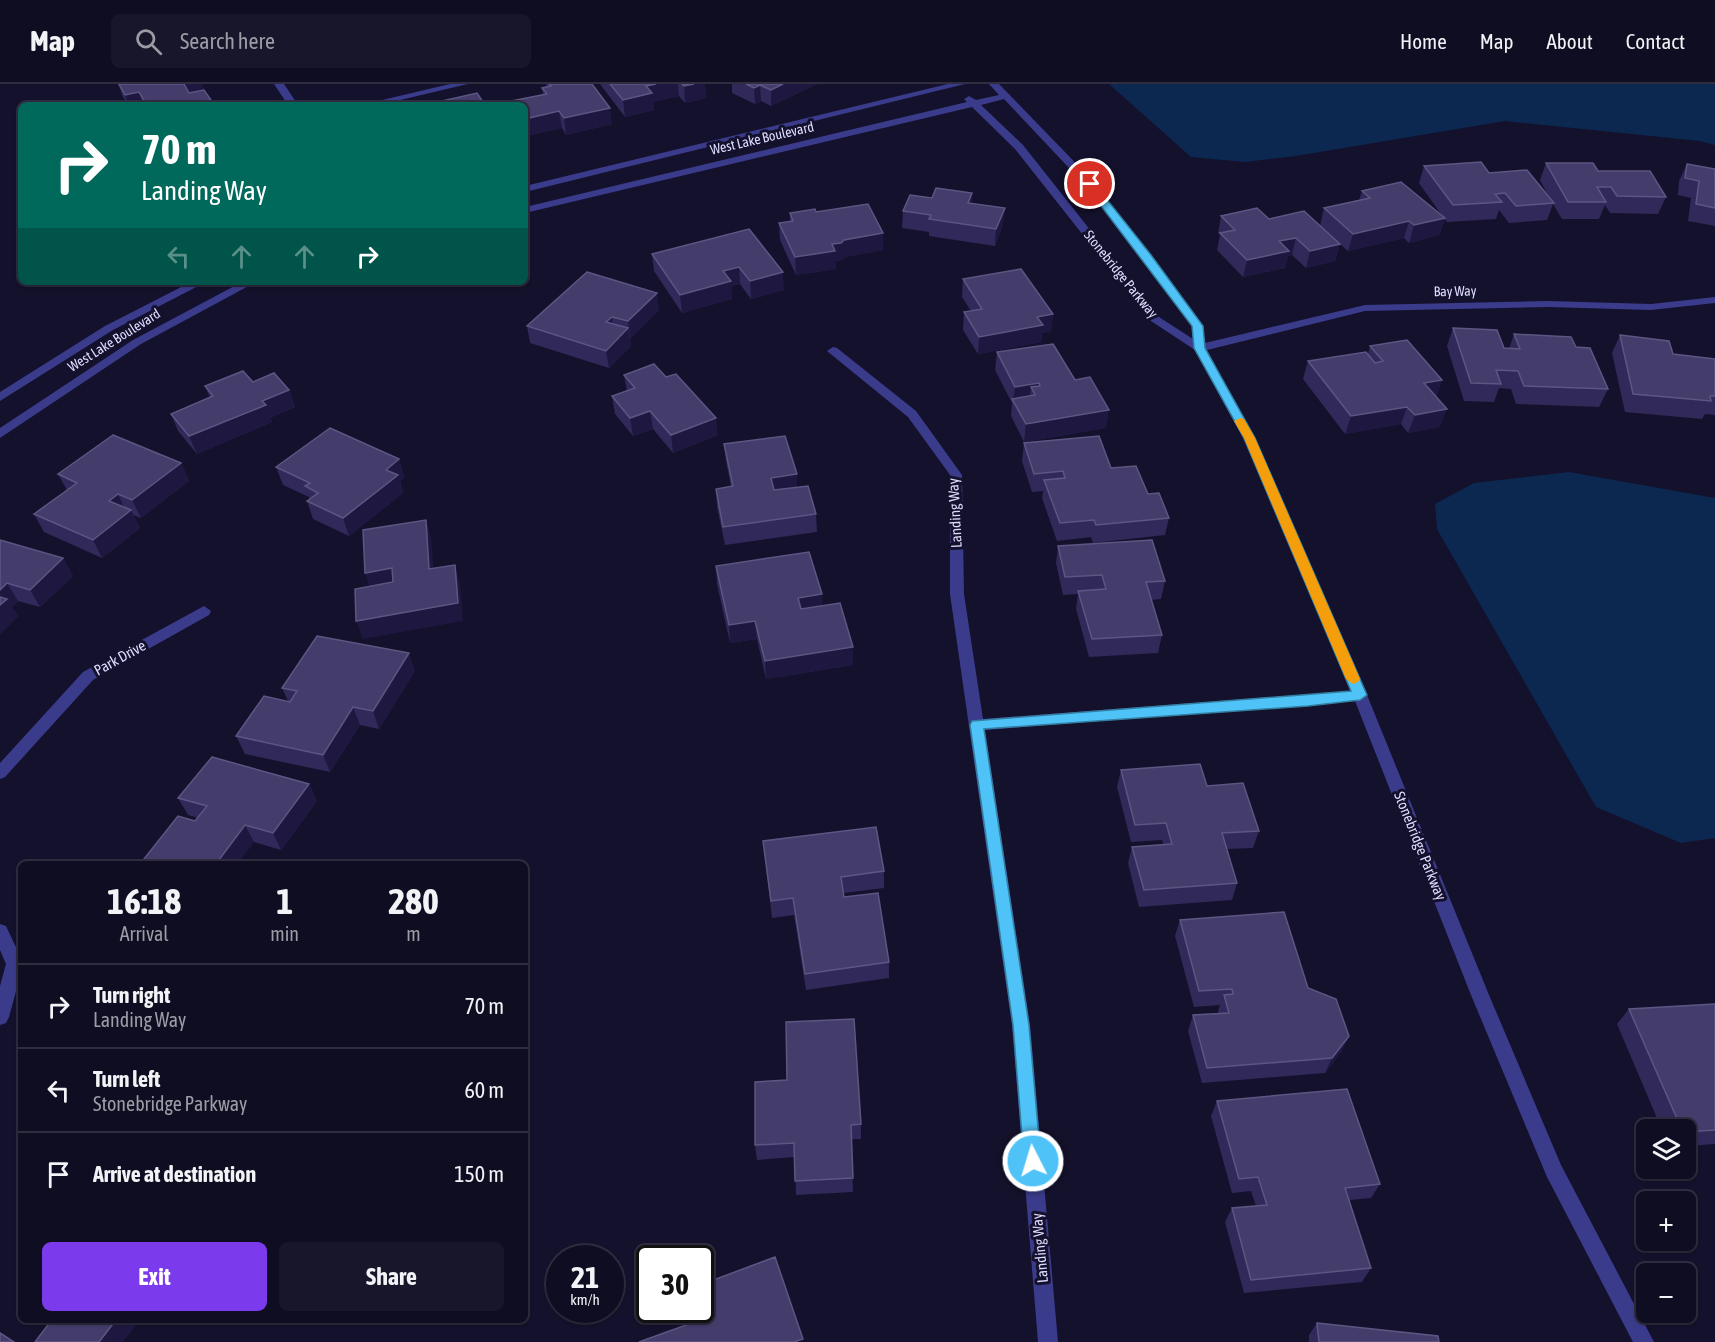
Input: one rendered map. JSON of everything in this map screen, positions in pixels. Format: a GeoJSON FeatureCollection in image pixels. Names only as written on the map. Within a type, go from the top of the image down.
{"type":"FeatureCollection","features":[{"type":"Feature","properties":{"kind":"street"},"geometry":{"type":"LineString","coordinates":[[279,84],[291,102]]}},
{"type":"Feature","properties":{"kind":"street"},"geometry":{"type":"LineString","coordinates":[[380,102],[464,84]]}},
{"type":"Feature","properties":{"kind":"street","name":"Stonebridge Parkway"},"geometry":{"type":"LineString","coordinates":[[956,84],[1019,147],[1155,319],[1200,348]]}},
{"type":"Feature","properties":{"kind":"street","name":"West Lake Boulevard"},"geometry":{"type":"LineString","coordinates":[[528,188],[956,84]]}},
{"type":"Feature","properties":{"kind":"street","name":"Stonebridge Parkway"},"geometry":{"type":"LineString","coordinates":[[994,84],[1090,184],[1198,326],[1200,348],[1250,438],[1360,695],[1554,1171],[1644,1342]]}},
{"type":"Feature","properties":{"kind":"street","name":"West Lake Boulevard"},"geometry":{"type":"LineString","coordinates":[[528,209],[1006,96]]}},
{"type":"Feature","properties":{"kind":"street","name":"West Lake Boulevard"},"geometry":{"type":"LineString","coordinates":[[0,397],[109,328],[194,285]]}},
{"type":"Feature","properties":{"kind":"street","name":"West Lake Boulevard"},"geometry":{"type":"LineString","coordinates":[[0,434],[137,342],[243,285]]}},
{"type":"Feature","properties":{"kind":"street","name":"Bay Way"},"geometry":{"type":"LineString","coordinates":[[1200,348],[1365,308],[1548,303],[1651,307],[1715,300]]}},
{"type":"Feature","properties":{"kind":"street","name":"Landing Way"},"geometry":{"type":"LineString","coordinates":[[833,351],[912,414],[956,475],[957,594],[1021,1025],[1048,1342]]}},
{"type":"Feature","properties":{"kind":"street","name":"Park Drive"},"geometry":{"type":"LineString","coordinates":[[0,774],[88,676],[204,611]]}},
{"type":"Feature","properties":{"kind":"street"},"geometry":{"type":"LineString","coordinates":[[977,725],[1308,701],[1360,695]]}},
{"type":"Feature","properties":{"kind":"street"},"geometry":{"type":"LineString","coordinates":[[0,931],[15,964],[0,1017]]}},
{"type":"Feature","properties":{"kind":"water"},"geometry":{"type":"Polygon","coordinates":[[[1109,84],[1715,84],[1715,145],[1700,141],[1505,121],[1296,156],[1245,162],[1191,157],[1109,84]]]}},
{"type":"Feature","properties":{"kind":"water"},"geometry":{"type":"Polygon","coordinates":[[[1569,472],[1715,498],[1715,838],[1681,843],[1596,807],[1437,529],[1435,504],[1474,483],[1569,472]]]}},
{"type":"Feature","properties":{"kind":"building"},"geometry":{"type":"Polygon","coordinates":[[[119,84],[184,84],[189,93],[204,90],[211,100],[145,102],[139,92],[125,95],[119,84]]]}},
{"type":"Feature","properties":{"kind":"building"},"geometry":{"type":"Polygon","coordinates":[[[549,84],[592,84],[610,108],[564,118],[559,111],[528,118],[528,102],[511,101],[547,94],[542,88],[551,86],[549,84]]]}},
{"type":"Feature","properties":{"kind":"building"},"geometry":{"type":"Polygon","coordinates":[[[610,84],[656,84],[646,86],[652,93],[623,100],[610,84]]]}},
{"type":"Feature","properties":{"kind":"building"},"geometry":{"type":"Polygon","coordinates":[[[746,84],[783,84],[771,90],[760,85],[754,88],[746,84]]]}},
{"type":"Feature","properties":{"kind":"building"},"geometry":{"type":"Polygon","coordinates":[[[477,93],[483,102],[442,102],[477,93]]]}},
{"type":"Feature","properties":{"kind":"building"},"geometry":{"type":"Polygon","coordinates":[[[1481,162],[1489,173],[1527,170],[1554,203],[1516,206],[1505,193],[1495,194],[1502,202],[1453,205],[1424,166],[1481,162]]]}},
{"type":"Feature","properties":{"kind":"building"},"geometry":{"type":"Polygon","coordinates":[[[1546,163],[1593,163],[1598,171],[1650,171],[1666,197],[1617,196],[1611,187],[1597,187],[1606,202],[1568,202],[1546,163]]]}},
{"type":"Feature","properties":{"kind":"building"},"geometry":{"type":"Polygon","coordinates":[[[1687,164],[1715,169],[1715,208],[1696,204],[1699,181],[1685,178],[1687,164]]]}},
{"type":"Feature","properties":{"kind":"building"},"geometry":{"type":"Polygon","coordinates":[[[1401,182],[1445,218],[1414,225],[1409,221],[1353,234],[1324,208],[1370,198],[1362,191],[1401,182]]]}},
{"type":"Feature","properties":{"kind":"building"},"geometry":{"type":"Polygon","coordinates":[[[936,188],[972,193],[968,203],[1005,208],[996,229],[929,219],[931,215],[903,211],[910,195],[932,198],[936,188]]]}},
{"type":"Feature","properties":{"kind":"building"},"geometry":{"type":"Polygon","coordinates":[[[868,204],[883,233],[832,244],[835,251],[795,257],[779,223],[793,221],[790,213],[815,209],[816,212],[868,204]]]}},
{"type":"Feature","properties":{"kind":"building"},"geometry":{"type":"Polygon","coordinates":[[[1257,208],[1269,219],[1304,211],[1340,244],[1310,251],[1296,238],[1279,241],[1289,251],[1247,260],[1220,233],[1235,230],[1221,216],[1257,208]]]}},
{"type":"Feature","properties":{"kind":"building"},"geometry":{"type":"Polygon","coordinates":[[[749,229],[783,272],[750,281],[739,267],[723,271],[731,281],[680,295],[652,254],[749,229]]]}},
{"type":"Feature","properties":{"kind":"building"},"geometry":{"type":"Polygon","coordinates":[[[1021,269],[1053,314],[1037,317],[1043,325],[979,337],[964,312],[982,309],[963,279],[1021,269]]]}},
{"type":"Feature","properties":{"kind":"building"},"geometry":{"type":"Polygon","coordinates":[[[587,272],[657,293],[628,321],[612,317],[606,322],[628,328],[606,351],[527,326],[587,272]]]}},
{"type":"Feature","properties":{"kind":"building"},"geometry":{"type":"Polygon","coordinates":[[[1453,328],[1497,330],[1504,348],[1520,349],[1514,334],[1571,337],[1576,347],[1590,348],[1608,389],[1524,386],[1518,371],[1496,370],[1501,384],[1471,383],[1453,328]]]}},
{"type":"Feature","properties":{"kind":"building"},"geometry":{"type":"Polygon","coordinates":[[[1620,335],[1669,341],[1673,354],[1715,359],[1715,396],[1710,396],[1711,401],[1633,394],[1620,335]]]}},
{"type":"Feature","properties":{"kind":"building"},"geometry":{"type":"Polygon","coordinates":[[[1407,340],[1442,380],[1424,383],[1447,409],[1415,415],[1407,407],[1351,416],[1308,361],[1366,352],[1375,363],[1383,361],[1370,346],[1407,340]]]}},
{"type":"Feature","properties":{"kind":"building"},"geometry":{"type":"Polygon","coordinates":[[[1053,344],[1075,380],[1090,377],[1109,410],[1026,424],[1012,399],[1035,395],[1031,387],[1040,386],[1039,383],[1015,387],[997,352],[1053,344]]]}},
{"type":"Feature","properties":{"kind":"building"},"geometry":{"type":"Polygon","coordinates":[[[654,364],[666,377],[676,374],[716,418],[671,435],[650,411],[630,418],[612,396],[635,388],[624,375],[654,364]]]}},
{"type":"Feature","properties":{"kind":"building"},"geometry":{"type":"Polygon","coordinates":[[[243,371],[253,382],[274,373],[289,390],[262,401],[266,405],[189,436],[171,414],[213,396],[205,386],[243,371]]]}},
{"type":"Feature","properties":{"kind":"building"},"geometry":{"type":"Polygon","coordinates":[[[330,428],[399,459],[386,470],[398,475],[343,518],[307,501],[318,493],[305,486],[310,483],[276,467],[330,428]]]}},
{"type":"Feature","properties":{"kind":"building"},"geometry":{"type":"Polygon","coordinates":[[[113,435],[181,463],[132,500],[118,494],[109,501],[131,510],[93,540],[34,514],[77,483],[58,474],[113,435]]]}},
{"type":"Feature","properties":{"kind":"building"},"geometry":{"type":"Polygon","coordinates":[[[785,436],[797,474],[771,478],[774,490],[808,486],[816,514],[723,527],[716,489],[733,486],[724,444],[785,436]]]}},
{"type":"Feature","properties":{"kind":"building"},"geometry":{"type":"Polygon","coordinates":[[[1099,436],[1111,468],[1136,466],[1148,494],[1159,493],[1169,518],[1096,525],[1094,520],[1060,523],[1044,480],[1065,478],[1063,471],[1034,474],[1024,443],[1099,436]]]}},
{"type":"Feature","properties":{"kind":"building"},"geometry":{"type":"Polygon","coordinates":[[[426,520],[429,569],[455,565],[458,603],[356,621],[355,589],[393,582],[392,568],[365,573],[363,530],[426,520]]]}},
{"type":"Feature","properties":{"kind":"building"},"geometry":{"type":"Polygon","coordinates":[[[0,540],[63,558],[30,590],[7,583],[0,590],[0,540]]]}},
{"type":"Feature","properties":{"kind":"building"},"geometry":{"type":"Polygon","coordinates":[[[1152,540],[1165,581],[1146,582],[1162,635],[1092,639],[1078,591],[1106,589],[1102,575],[1065,577],[1058,546],[1152,540]]]}},
{"type":"Feature","properties":{"kind":"building"},"geometry":{"type":"Polygon","coordinates":[[[809,552],[822,594],[798,598],[801,609],[840,603],[853,647],[765,661],[755,621],[729,625],[716,566],[809,552]]]}},
{"type":"Feature","properties":{"kind":"building"},"geometry":{"type":"Polygon","coordinates":[[[0,597],[7,599],[0,605],[0,597]]]}},
{"type":"Feature","properties":{"kind":"building"},"geometry":{"type":"Polygon","coordinates":[[[317,636],[409,653],[373,711],[353,707],[323,755],[236,736],[264,696],[290,702],[297,691],[282,688],[317,636]]]}},
{"type":"Feature","properties":{"kind":"building"},"geometry":{"type":"Polygon","coordinates":[[[212,757],[309,784],[273,833],[245,825],[218,861],[142,861],[178,816],[195,821],[207,806],[178,798],[212,757]]]}},
{"type":"Feature","properties":{"kind":"building"},"geometry":{"type":"Polygon","coordinates":[[[1200,764],[1207,786],[1243,783],[1259,831],[1222,833],[1237,883],[1144,890],[1132,847],[1172,844],[1166,823],[1135,825],[1121,770],[1200,764]]]}},
{"type":"Feature","properties":{"kind":"building"},"geometry":{"type":"Polygon","coordinates":[[[876,827],[884,871],[841,877],[844,897],[878,893],[889,962],[805,974],[793,898],[771,901],[763,841],[876,827]]]}},
{"type":"Feature","properties":{"kind":"building"},"geometry":{"type":"Polygon","coordinates":[[[1284,912],[1308,988],[1336,999],[1349,1036],[1332,1058],[1207,1068],[1193,1015],[1229,1013],[1224,995],[1233,994],[1232,989],[1199,991],[1180,920],[1284,912]]]}},
{"type":"Feature","properties":{"kind":"building"},"geometry":{"type":"Polygon","coordinates":[[[1715,1004],[1715,1130],[1696,1131],[1696,1119],[1677,1119],[1629,1009],[1715,1004]]]}},
{"type":"Feature","properties":{"kind":"building"},"geometry":{"type":"Polygon","coordinates":[[[854,1019],[861,1124],[851,1125],[853,1178],[795,1181],[794,1143],[755,1145],[755,1082],[787,1080],[786,1022],[854,1019]]]}},
{"type":"Feature","properties":{"kind":"building"},"geometry":{"type":"Polygon","coordinates":[[[1347,1089],[1380,1184],[1345,1188],[1371,1268],[1251,1280],[1232,1208],[1267,1205],[1258,1177],[1239,1179],[1217,1101],[1347,1089]]]}},
{"type":"Feature","properties":{"kind":"building"},"geometry":{"type":"Polygon","coordinates":[[[775,1257],[803,1339],[794,1342],[639,1342],[689,1323],[714,1323],[714,1280],[775,1257]]]}},
{"type":"Feature","properties":{"kind":"building"},"geometry":{"type":"Polygon","coordinates":[[[49,1323],[114,1323],[99,1342],[35,1342],[49,1323]]]}},
{"type":"Feature","properties":{"kind":"building"},"geometry":{"type":"Polygon","coordinates":[[[1317,1323],[1438,1336],[1439,1342],[1319,1342],[1317,1323]]]}},
{"type":"Feature","properties":{"kind":"building"},"geometry":{"type":"Polygon","coordinates":[[[0,1333],[14,1342],[0,1342],[0,1333]]]}},
{"type":"Feature","properties":{"kind":"slow traffic"},"geometry":{"type":"LineString","coordinates":[[1240,421],[1250,438],[1353,679]]}},
{"type":"Feature","properties":{"kind":"route"},"geometry":{"type":"LineString","coordinates":[[1033,1161],[1021,1025],[977,725],[1308,701],[1360,695],[1250,438],[1200,348],[1198,326],[1090,184]]}}]}
